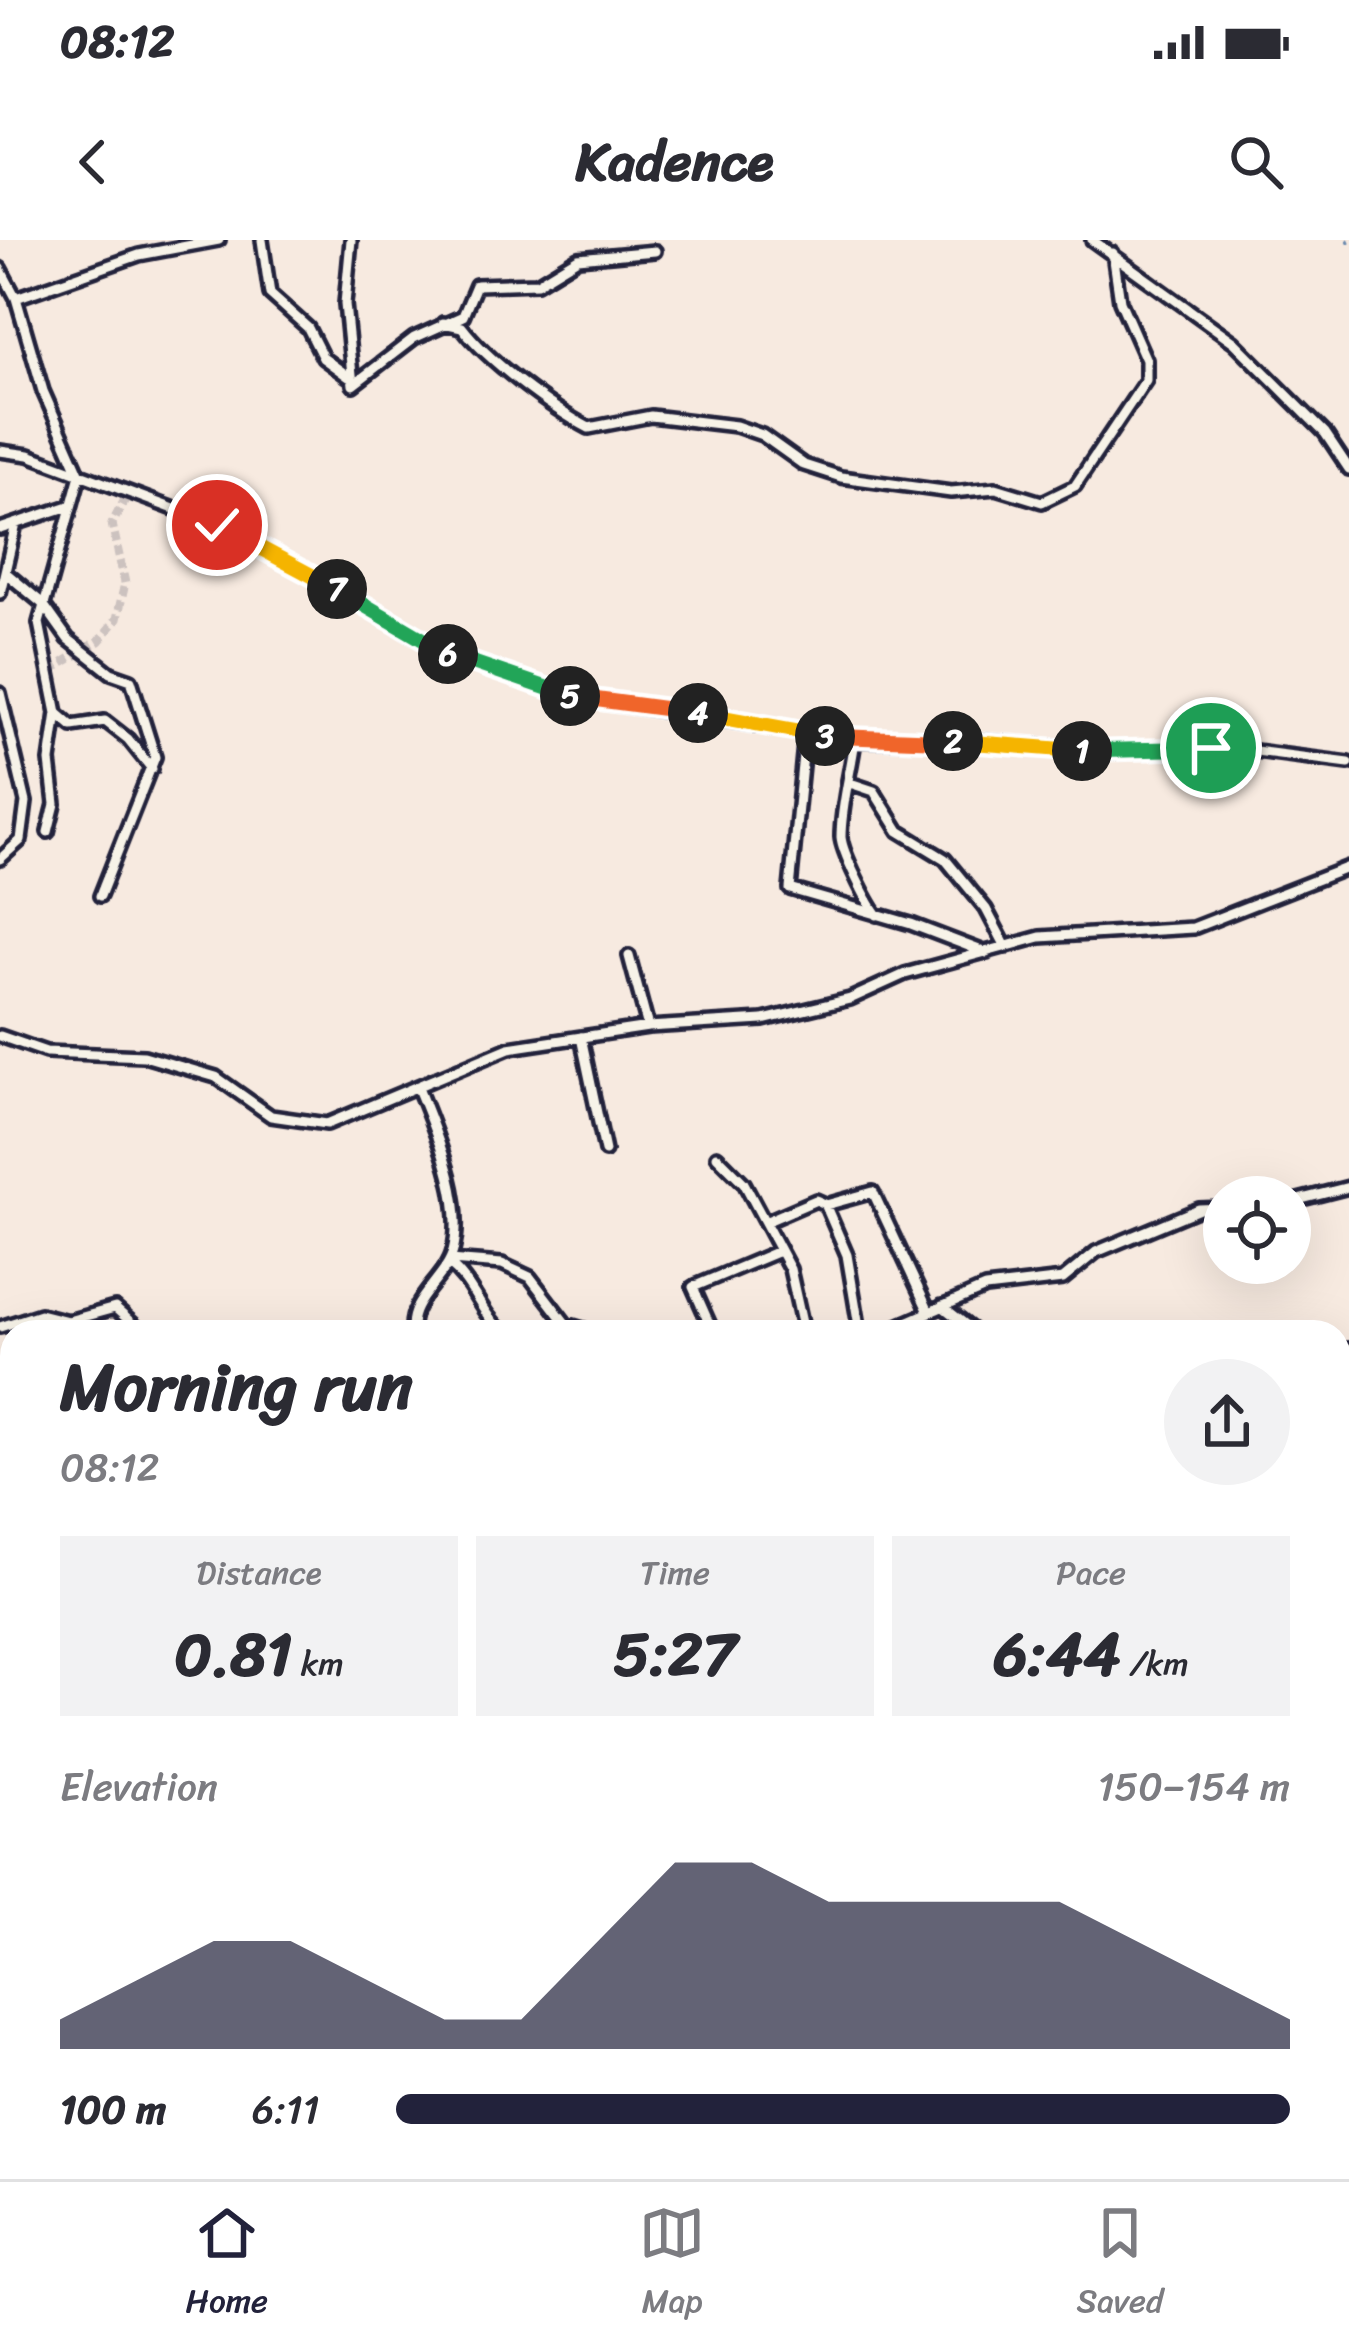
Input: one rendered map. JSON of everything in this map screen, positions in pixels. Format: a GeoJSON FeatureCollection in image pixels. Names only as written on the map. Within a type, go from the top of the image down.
{"type":"FeatureCollection","features":[{"type":"Feature","properties":{"kind":"street"},"geometry":{"type":"LineString","coordinates":[[141,240],[148,254]]}},
{"type":"Feature","properties":{"kind":"street"},"geometry":{"type":"LineString","coordinates":[[16,298],[148,254],[220,240]]}},
{"type":"Feature","properties":{"kind":"street"},"geometry":{"type":"LineString","coordinates":[[262,240],[270,294],[308,328],[323,358],[350,377]]}},
{"type":"Feature","properties":{"kind":"street"},"geometry":{"type":"LineString","coordinates":[[351,240],[345,304],[352,385],[414,338],[465,314],[471,289],[480,284],[537,283],[578,258],[655,251]]}},
{"type":"Feature","properties":{"kind":"street"},"geometry":{"type":"LineString","coordinates":[[1092,240],[1234,342],[1324,433],[1349,469]]}},
{"type":"Feature","properties":{"kind":"street"},"geometry":{"type":"LineString","coordinates":[[443,323],[463,328],[473,343],[548,404],[589,428],[643,416],[736,426],[762,435],[804,465],[841,477],[951,492],[996,488],[1042,502],[1075,486],[1146,380],[1148,366],[1120,301],[1113,253]]}},
{"type":"Feature","properties":{"kind":"street"},"geometry":{"type":"LineString","coordinates":[[0,268],[16,298],[43,392],[80,475],[38,630],[57,712],[50,761],[55,804],[48,832]]}},
{"type":"Feature","properties":{"kind":"street"},"geometry":{"type":"LineString","coordinates":[[0,452],[28,455],[217,525],[355,598],[433,647],[547,691],[855,740],[981,741],[1097,752],[1232,748],[1349,763]]}},
{"type":"Feature","properties":{"kind":"street"},"geometry":{"type":"LineString","coordinates":[[0,530],[69,506]]}},
{"type":"Feature","properties":{"kind":"street"},"geometry":{"type":"LineString","coordinates":[[0,593],[16,524]]}},
{"type":"Feature","properties":{"kind":"street"},"geometry":{"type":"LineString","coordinates":[[6,573],[43,604],[68,639],[111,674],[131,680],[154,751],[152,769],[100,896]]}},
{"type":"Feature","properties":{"kind":"street"},"geometry":{"type":"LineString","coordinates":[[0,693],[26,802],[21,840],[0,859]]}},
{"type":"Feature","properties":{"kind":"street"},"geometry":{"type":"LineString","coordinates":[[57,712],[72,725],[105,722],[152,769]]}},
{"type":"Feature","properties":{"kind":"street"},"geometry":{"type":"LineString","coordinates":[[805,734],[790,890],[986,953]]}},
{"type":"Feature","properties":{"kind":"street"},"geometry":{"type":"LineString","coordinates":[[855,740],[842,841],[859,891],[877,915]]}},
{"type":"Feature","properties":{"kind":"street"},"geometry":{"type":"LineString","coordinates":[[850,783],[874,791],[899,831],[945,859],[986,909],[1006,946]]}},
{"type":"Feature","properties":{"kind":"street"},"geometry":{"type":"LineString","coordinates":[[0,1036],[46,1052],[126,1053],[210,1075],[266,1114],[302,1125],[345,1120],[503,1050],[648,1027],[763,1020],[850,999],[905,974],[1060,935],[1193,928],[1349,867]]}},
{"type":"Feature","properties":{"kind":"street"},"geometry":{"type":"LineString","coordinates":[[629,956],[648,1027]]}},
{"type":"Feature","properties":{"kind":"street"},"geometry":{"type":"LineString","coordinates":[[581,1037],[605,1151]]}},
{"type":"Feature","properties":{"kind":"street"},"geometry":{"type":"LineString","coordinates":[[414,1320],[449,1261],[456,1225],[418,1088]]}},
{"type":"Feature","properties":{"kind":"street"},"geometry":{"type":"LineString","coordinates":[[717,1156],[745,1183],[801,1300],[803,1320]]}},
{"type":"Feature","properties":{"kind":"street"},"geometry":{"type":"LineString","coordinates":[[1311,1197],[1349,1187]]}},
{"type":"Feature","properties":{"kind":"street"},"geometry":{"type":"LineString","coordinates":[[826,1205],[873,1192],[929,1312]]}},
{"type":"Feature","properties":{"kind":"street"},"geometry":{"type":"LineString","coordinates":[[765,1222],[818,1200],[826,1205],[848,1256],[858,1320]]}},
{"type":"Feature","properties":{"kind":"street"},"geometry":{"type":"LineString","coordinates":[[912,1320],[998,1285],[1051,1283],[1071,1274],[1096,1252],[1203,1210]]}},
{"type":"Feature","properties":{"kind":"street"},"geometry":{"type":"LineString","coordinates":[[708,1320],[693,1287],[779,1251]]}},
{"type":"Feature","properties":{"kind":"street"},"geometry":{"type":"LineString","coordinates":[[449,1261],[467,1280],[489,1320]]}},
{"type":"Feature","properties":{"kind":"street"},"geometry":{"type":"LineString","coordinates":[[449,1261],[498,1263],[530,1277],[563,1320]]}},
{"type":"Feature","properties":{"kind":"street"},"geometry":{"type":"LineString","coordinates":[[942,1306],[960,1320]]}},
{"type":"Feature","properties":{"kind":"street"},"geometry":{"type":"LineString","coordinates":[[72,1320],[115,1308],[128,1320]]}},
{"type":"Feature","properties":{"kind":"street"},"geometry":{"type":"LineString","coordinates":[[23,1320],[46,1313],[65,1320]]}},
{"type":"Feature","properties":{"kind":"tunnel"},"geometry":{"type":"LineString","coordinates":[[51,670],[99,641],[117,619],[125,583],[112,524],[129,492]]}},
{"type":"Feature","properties":{"kind":"route"},"geometry":{"type":"LineString","coordinates":[[217,525],[355,598],[433,647],[547,691],[855,740],[981,741],[1097,752],[1211,748]]}}]}
